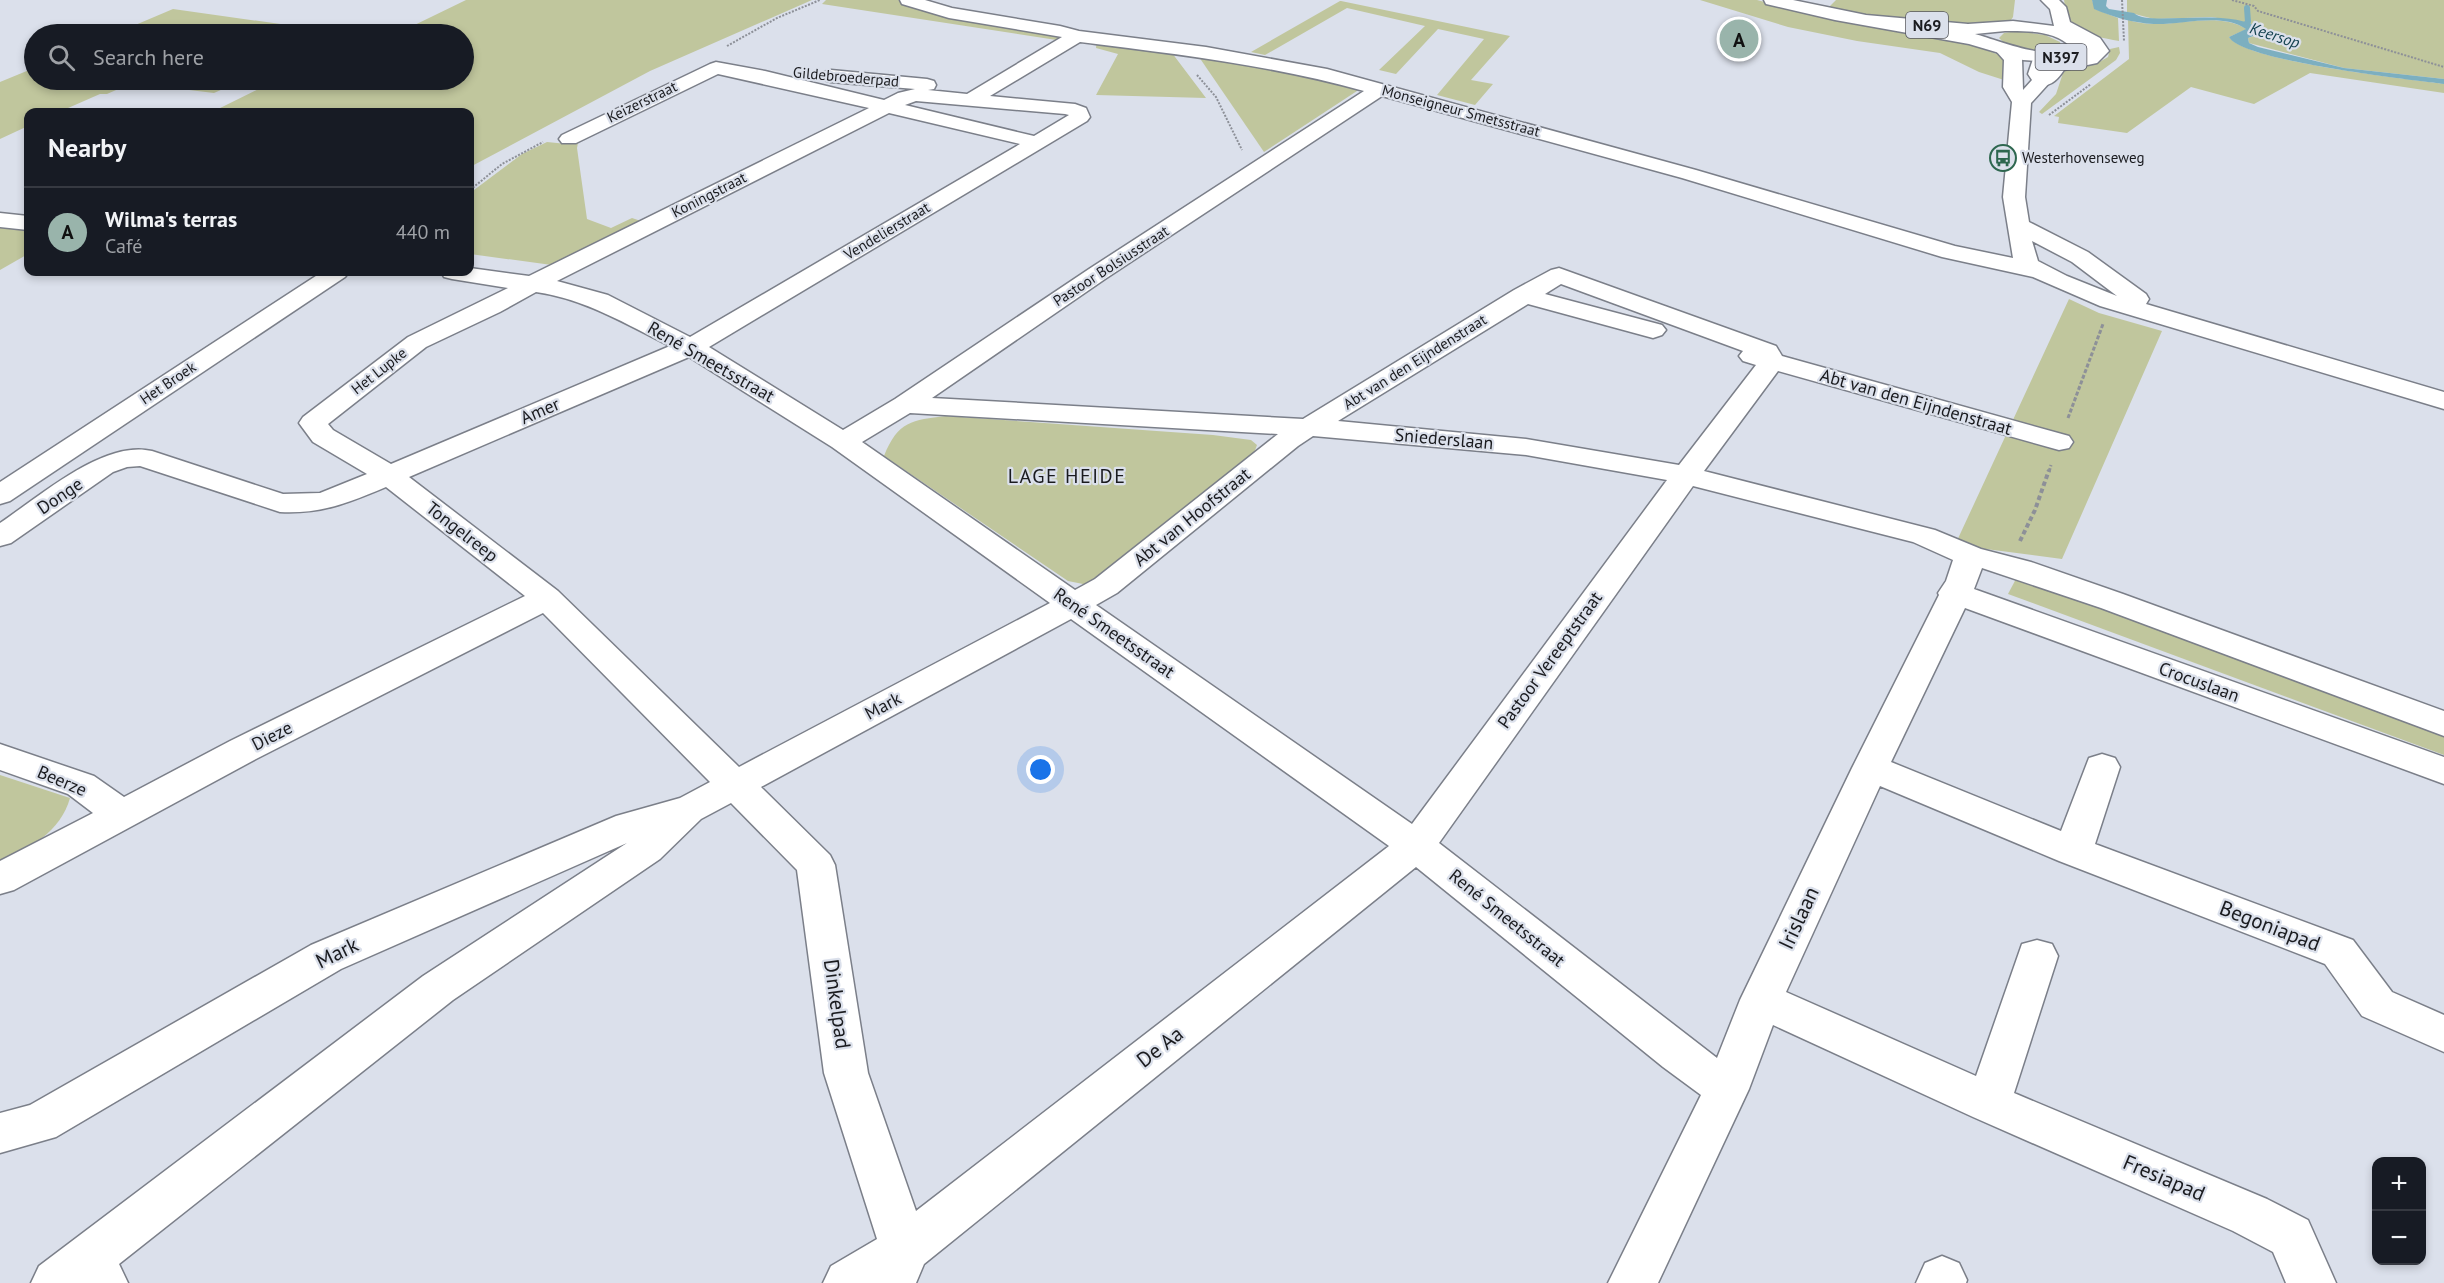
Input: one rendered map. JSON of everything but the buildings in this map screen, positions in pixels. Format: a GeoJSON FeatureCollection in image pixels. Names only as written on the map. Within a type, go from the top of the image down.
{"type":"FeatureCollection","features":[{"type":"Feature","properties":{"kind":"street","name":"Monseigneur Smetsstraat"},"geometry":{"type":"LineString","coordinates":[[908,0],[926,7],[1060,30],[1077,36],[1244,58],[1380,89],[1689,174],[1950,252],[2031,269]]}},
{"type":"Feature","properties":{"kind":"street","name":"N69"},"geometry":{"type":"LineString","coordinates":[[1772,0],[1867,20],[1985,36]]}},
{"type":"Feature","properties":{"kind":"street","name":"N397"},"geometry":{"type":"LineString","coordinates":[[2042,81],[2051,76],[2057,66],[2091,59],[2098,56],[2100,49],[2088,37],[2062,25],[2058,7],[2049,0],[2045,25],[2076,40],[2081,48],[2074,54],[2049,58],[2005,51],[1985,36],[2008,26],[2054,31]]}},
{"type":"Feature","properties":{"kind":"street"},"geometry":{"type":"LineString","coordinates":[[975,17],[1007,4]]}},
{"type":"Feature","properties":{"kind":"street"},"geometry":{"type":"LineString","coordinates":[[2008,26],[2018,21],[2020,10]]}},
{"type":"Feature","properties":{"kind":"street"},"geometry":{"type":"LineString","coordinates":[[971,99],[1077,36]]}},
{"type":"Feature","properties":{"kind":"street"},"geometry":{"type":"LineString","coordinates":[[2005,51],[2013,59],[2012,87],[2022,102],[2014,197],[2031,269]]}},
{"type":"Feature","properties":{"kind":"street"},"geometry":{"type":"LineString","coordinates":[[2022,102],[2039,87],[2042,81],[2037,74],[2039,63],[2049,58]]}},
{"type":"Feature","properties":{"kind":"street","name":"Gildebroederpad"},"geometry":{"type":"LineString","coordinates":[[716,68],[765,77],[887,106]]}},
{"type":"Feature","properties":{"kind":"street","name":"Keizerstraat"},"geometry":{"type":"LineString","coordinates":[[569,139],[716,68]]}},
{"type":"Feature","properties":{"kind":"street","name":"Gildebroederpad"},"geometry":{"type":"LineString","coordinates":[[765,77],[780,71],[927,85]]}},
{"type":"Feature","properties":{"kind":"street","name":"Pastoor Bolsiusstraat"},"geometry":{"type":"LineString","coordinates":[[842,441],[866,430],[905,405],[1097,274],[1380,89]]}},
{"type":"Feature","properties":{"kind":"street","name":"Koningstraat"},"geometry":{"type":"LineString","coordinates":[[532,284],[910,95],[1068,108],[1079,112]]}},
{"type":"Feature","properties":{"kind":"street"},"geometry":{"type":"LineString","coordinates":[[887,106],[1036,142]]}},
{"type":"Feature","properties":{"kind":"street","name":"Vendelierstraat"},"geometry":{"type":"LineString","coordinates":[[692,347],[1080,117],[1079,112]]}},
{"type":"Feature","properties":{"kind":"street"},"geometry":{"type":"LineString","coordinates":[[0,220],[24,223]]}},
{"type":"Feature","properties":{"kind":"street"},"geometry":{"type":"LineString","coordinates":[[2019,226],[2080,257],[2103,276],[2168,318]]}},
{"type":"Feature","properties":{"kind":"street"},"geometry":{"type":"LineString","coordinates":[[2031,269],[2032,252],[2042,251],[2080,257]]}},
{"type":"Feature","properties":{"kind":"street"},"geometry":{"type":"LineString","coordinates":[[2031,269],[2086,283],[2103,276]]}},
{"type":"Feature","properties":{"kind":"street"},"geometry":{"type":"LineString","coordinates":[[2031,269],[2109,301],[2444,401]]}},
{"type":"Feature","properties":{"kind":"street","name":"René Smeetsstraat"},"geometry":{"type":"LineString","coordinates":[[474,275],[559,288],[599,300],[692,347],[842,441],[1416,846],[1678,1054],[1726,1089]]}},
{"type":"Feature","properties":{"kind":"street","name":"Het Broek"},"geometry":{"type":"LineString","coordinates":[[0,495],[331,276]]}},
{"type":"Feature","properties":{"kind":"street","name":"Het Lupke"},"geometry":{"type":"LineString","coordinates":[[389,475],[323,436],[313,423],[417,342],[491,307],[532,284]]}},
{"type":"Feature","properties":{"kind":"street","name":"Abt van den Eijndenstraat"},"geometry":{"type":"LineString","coordinates":[[1308,428],[1523,295],[2059,442]]}},
{"type":"Feature","properties":{"kind":"street","name":"Amer"},"geometry":{"type":"LineString","coordinates":[[389,475],[692,347]]}},
{"type":"Feature","properties":{"kind":"street","name":"Pastoor Vereeptstraat"},"geometry":{"type":"LineString","coordinates":[[1416,846],[1686,475],[1772,362]]}},
{"type":"Feature","properties":{"kind":"street","name":"Sniederslaan"},"geometry":{"type":"LineString","coordinates":[[905,405],[1308,428],[1526,447],[1686,475],[1924,536],[1970,556]]}},
{"type":"Feature","properties":{"kind":"street","name":"Abt van Hoofstraat"},"geometry":{"type":"LineString","coordinates":[[1074,604],[1106,586],[1288,440],[1308,428]]}},
{"type":"Feature","properties":{"kind":"street","name":"Donge"},"geometry":{"type":"LineString","coordinates":[[0,537],[103,466],[123,459],[142,458],[280,503],[304,504],[326,501],[389,475]]}},
{"type":"Feature","properties":{"kind":"street","name":"Tongelreep"},"geometry":{"type":"LineString","coordinates":[[389,475],[547,598],[736,784]]}},
{"type":"Feature","properties":{"kind":"street"},"geometry":{"type":"LineString","coordinates":[[1970,556],[2020,569],[2112,601],[2444,724]]}},
{"type":"Feature","properties":{"kind":"street","name":"Irislaan"},"geometry":{"type":"LineString","coordinates":[[1633,1283],[1726,1089],[1761,1000],[1870,768],[1954,593],[1962,581],[1970,556]]}},
{"type":"Feature","properties":{"kind":"street","name":"Crocuslaan"},"geometry":{"type":"LineString","coordinates":[[1954,593],[2444,771]]}},
{"type":"Feature","properties":{"kind":"street","name":"Dieze"},"geometry":{"type":"LineString","coordinates":[[0,879],[121,814],[547,598]]}},
{"type":"Feature","properties":{"kind":"street","name":"Mark"},"geometry":{"type":"LineString","coordinates":[[0,1133],[40,1123],[326,957],[629,826],[692,808],[1074,604]]}},
{"type":"Feature","properties":{"kind":"street","name":"Beerze"},"geometry":{"type":"LineString","coordinates":[[0,758],[81,785],[121,814]]}},
{"type":"Feature","properties":{"kind":"street"},"geometry":{"type":"LineString","coordinates":[[2073,851],[2102,767]]}},
{"type":"Feature","properties":{"kind":"street","name":"Begoniapad"},"geometry":{"type":"LineString","coordinates":[[1870,768],[2073,851],[2339,952],[2377,1004],[2444,1034]]}},
{"type":"Feature","properties":{"kind":"street","name":"Dinkelpad"},"geometry":{"type":"LineString","coordinates":[[736,784],[816,865],[846,1073],[898,1266]]}},
{"type":"Feature","properties":{"kind":"street","name":"Mark"},"geometry":{"type":"LineString","coordinates":[[82,1274],[438,988],[646,849],[692,808]]}},
{"type":"Feature","properties":{"kind":"street","name":"De Aa"},"geometry":{"type":"LineString","coordinates":[[848,1283],[898,1266],[1416,846]]}},
{"type":"Feature","properties":{"kind":"street"},"geometry":{"type":"LineString","coordinates":[[1989,1103],[2037,956]]}},
{"type":"Feature","properties":{"kind":"street","name":"Fresiapad"},"geometry":{"type":"LineString","coordinates":[[1761,1000],[1989,1103],[2250,1215],[2291,1236],[2311,1283]]}},
{"type":"Feature","properties":{"kind":"path"},"geometry":{"type":"LineString","coordinates":[[2122,0],[2124,44]]}},
{"type":"Feature","properties":{"kind":"path"},"geometry":{"type":"LineString","coordinates":[[2232,0],[2254,6],[2258,11],[2296,24],[2444,68]]}},
{"type":"Feature","properties":{"kind":"path"},"geometry":{"type":"LineString","coordinates":[[1170,47],[1216,97],[1253,173]]}},
{"type":"Feature","properties":{"kind":"path"},"geometry":{"type":"LineString","coordinates":[[2047,118],[2096,80]]}},
{"type":"Feature","properties":{"kind":"green space"},"geometry":{"type":"Polygon","coordinates":[[[466,0],[812,0],[650,71],[474,165],[474,108],[220,108],[257,90],[474,90],[474,24],[417,24],[466,0]]]}},
{"type":"Feature","properties":{"kind":"green space"},"geometry":{"type":"Polygon","coordinates":[[[826,0],[898,0],[914,6],[1062,34],[1063,41],[822,4],[826,0]]]}},
{"type":"Feature","properties":{"kind":"green space"},"geometry":{"type":"Polygon","coordinates":[[[1700,0],[1757,0],[1825,18],[1954,37],[1999,55],[2004,60],[2004,80],[1979,72],[1940,53],[1857,41],[1788,27],[1700,0]]]}},
{"type":"Feature","properties":{"kind":"green space"},"geometry":{"type":"Polygon","coordinates":[[[1836,0],[2015,0],[2011,20],[1972,26],[1920,23],[1826,10],[1836,0]]]}},
{"type":"Feature","properties":{"kind":"green space"},"geometry":{"type":"Polygon","coordinates":[[[2064,0],[2092,0],[2095,9],[2118,18],[2119,41],[2075,28],[2067,19],[2064,0]]]}},
{"type":"Feature","properties":{"kind":"green space"},"geometry":{"type":"Polygon","coordinates":[[[2127,0],[2444,0],[2444,79],[2344,68],[2249,43],[2248,38],[2257,35],[2251,24],[2212,17],[2154,19],[2127,12],[2127,0]]]}},
{"type":"Feature","properties":{"kind":"green space"},"geometry":{"type":"Polygon","coordinates":[[[1340,1],[1510,36],[1471,80],[1493,84],[1475,105],[1437,95],[1484,39],[1438,29],[1396,74],[1379,70],[1425,26],[1347,8],[1265,55],[1251,52],[1340,1]]]}},
{"type":"Feature","properties":{"kind":"green space"},"geometry":{"type":"Polygon","coordinates":[[[173,9],[280,24],[138,24],[173,9]]]}},
{"type":"Feature","properties":{"kind":"green space"},"geometry":{"type":"Polygon","coordinates":[[[2128,20],[2158,24],[2204,20],[2233,23],[2247,29],[2229,37],[2242,46],[2265,54],[2329,68],[2444,84],[2444,93],[2310,73],[2254,104],[2191,87],[2127,133],[2058,123],[2059,117],[2054,116],[2129,59],[2128,20]]]}},
{"type":"Feature","properties":{"kind":"green space"},"geometry":{"type":"Polygon","coordinates":[[[2017,31],[2045,35],[2060,42],[2061,46],[2047,51],[2029,51],[2012,47],[1999,38],[2004,33],[2017,31]]]}},
{"type":"Feature","properties":{"kind":"green space"},"geometry":{"type":"Polygon","coordinates":[[[1097,39],[1169,49],[1206,98],[1096,95],[1118,54],[1096,48],[1097,39]]]}},
{"type":"Feature","properties":{"kind":"green space"},"geometry":{"type":"Polygon","coordinates":[[[2119,47],[2120,53],[2116,60],[2042,114],[2039,112],[2056,94],[2064,70],[2101,61],[2108,57],[2110,49],[2119,47]]]}},
{"type":"Feature","properties":{"kind":"green space"},"geometry":{"type":"Polygon","coordinates":[[[1199,57],[1298,72],[1358,87],[1357,91],[1264,152],[1199,57]]]}},
{"type":"Feature","properties":{"kind":"green space"},"geometry":{"type":"Polygon","coordinates":[[[24,72],[24,90],[116,90],[100,94],[68,108],[24,108],[24,128],[0,139],[0,82],[24,72]]]}},
{"type":"Feature","properties":{"kind":"green space"},"geometry":{"type":"Polygon","coordinates":[[[189,90],[221,90],[214,93],[189,90]]]}},
{"type":"Feature","properties":{"kind":"green space"},"geometry":{"type":"Polygon","coordinates":[[[579,138],[584,139],[578,143],[577,148],[587,219],[611,228],[632,218],[647,223],[559,266],[474,255],[474,190],[522,154],[547,142],[567,144],[579,138]]]}},
{"type":"Feature","properties":{"kind":"green space"},"geometry":{"type":"Polygon","coordinates":[[[0,227],[24,230],[24,256],[0,270],[0,227]]]}},
{"type":"Feature","properties":{"kind":"green space"},"geometry":{"type":"Polygon","coordinates":[[[2069,299],[2099,313],[2162,331],[2062,559],[1955,545],[2069,299]]]}},
{"type":"Feature","properties":{"kind":"green space"},"geometry":{"type":"Polygon","coordinates":[[[946,416],[1213,435],[1251,440],[1257,445],[1254,453],[1173,526],[1088,585],[1068,581],[884,456],[895,436],[908,424],[946,416]]]}},
{"type":"Feature","properties":{"kind":"green space"},"geometry":{"type":"Polygon","coordinates":[[[2017,577],[2444,731],[2444,755],[2008,594],[2017,577]]]}},
{"type":"Feature","properties":{"kind":"green space"},"geometry":{"type":"Polygon","coordinates":[[[0,775],[70,798],[66,810],[52,829],[33,845],[0,864],[0,775]]]}},
{"type":"Feature","properties":{"kind":"water"},"geometry":{"type":"Polygon","coordinates":[[[2092,0],[2107,0],[2106,6],[2109,9],[2134,13],[2142,17],[2230,19],[2248,23],[2262,30],[2261,33],[2248,38],[2249,43],[2258,47],[2344,68],[2444,79],[2444,84],[2365,74],[2263,54],[2241,46],[2229,37],[2246,29],[2236,24],[2214,20],[2165,24],[2138,22],[2094,9],[2092,0]]]}},
{"type":"Feature","properties":{"kind":"waterway","name":"Keersop"},"geometry":{"type":"LineString","coordinates":[[2246,24],[2248,22],[2247,8]]}},
{"type":"Feature","properties":{"kind":"place","name":"Wilma's terras"},"geometry":{"type":"Point","coordinates":[1739,39]}},
{"type":"Feature","properties":{"kind":"place","name":"Westerhovenseweg"},"geometry":{"type":"Point","coordinates":[2003,158]}},
{"type":"Feature","properties":{"kind":"district","name":"LAGE HEIDE"},"geometry":{"type":"Point","coordinates":[1067,476]}}]}
